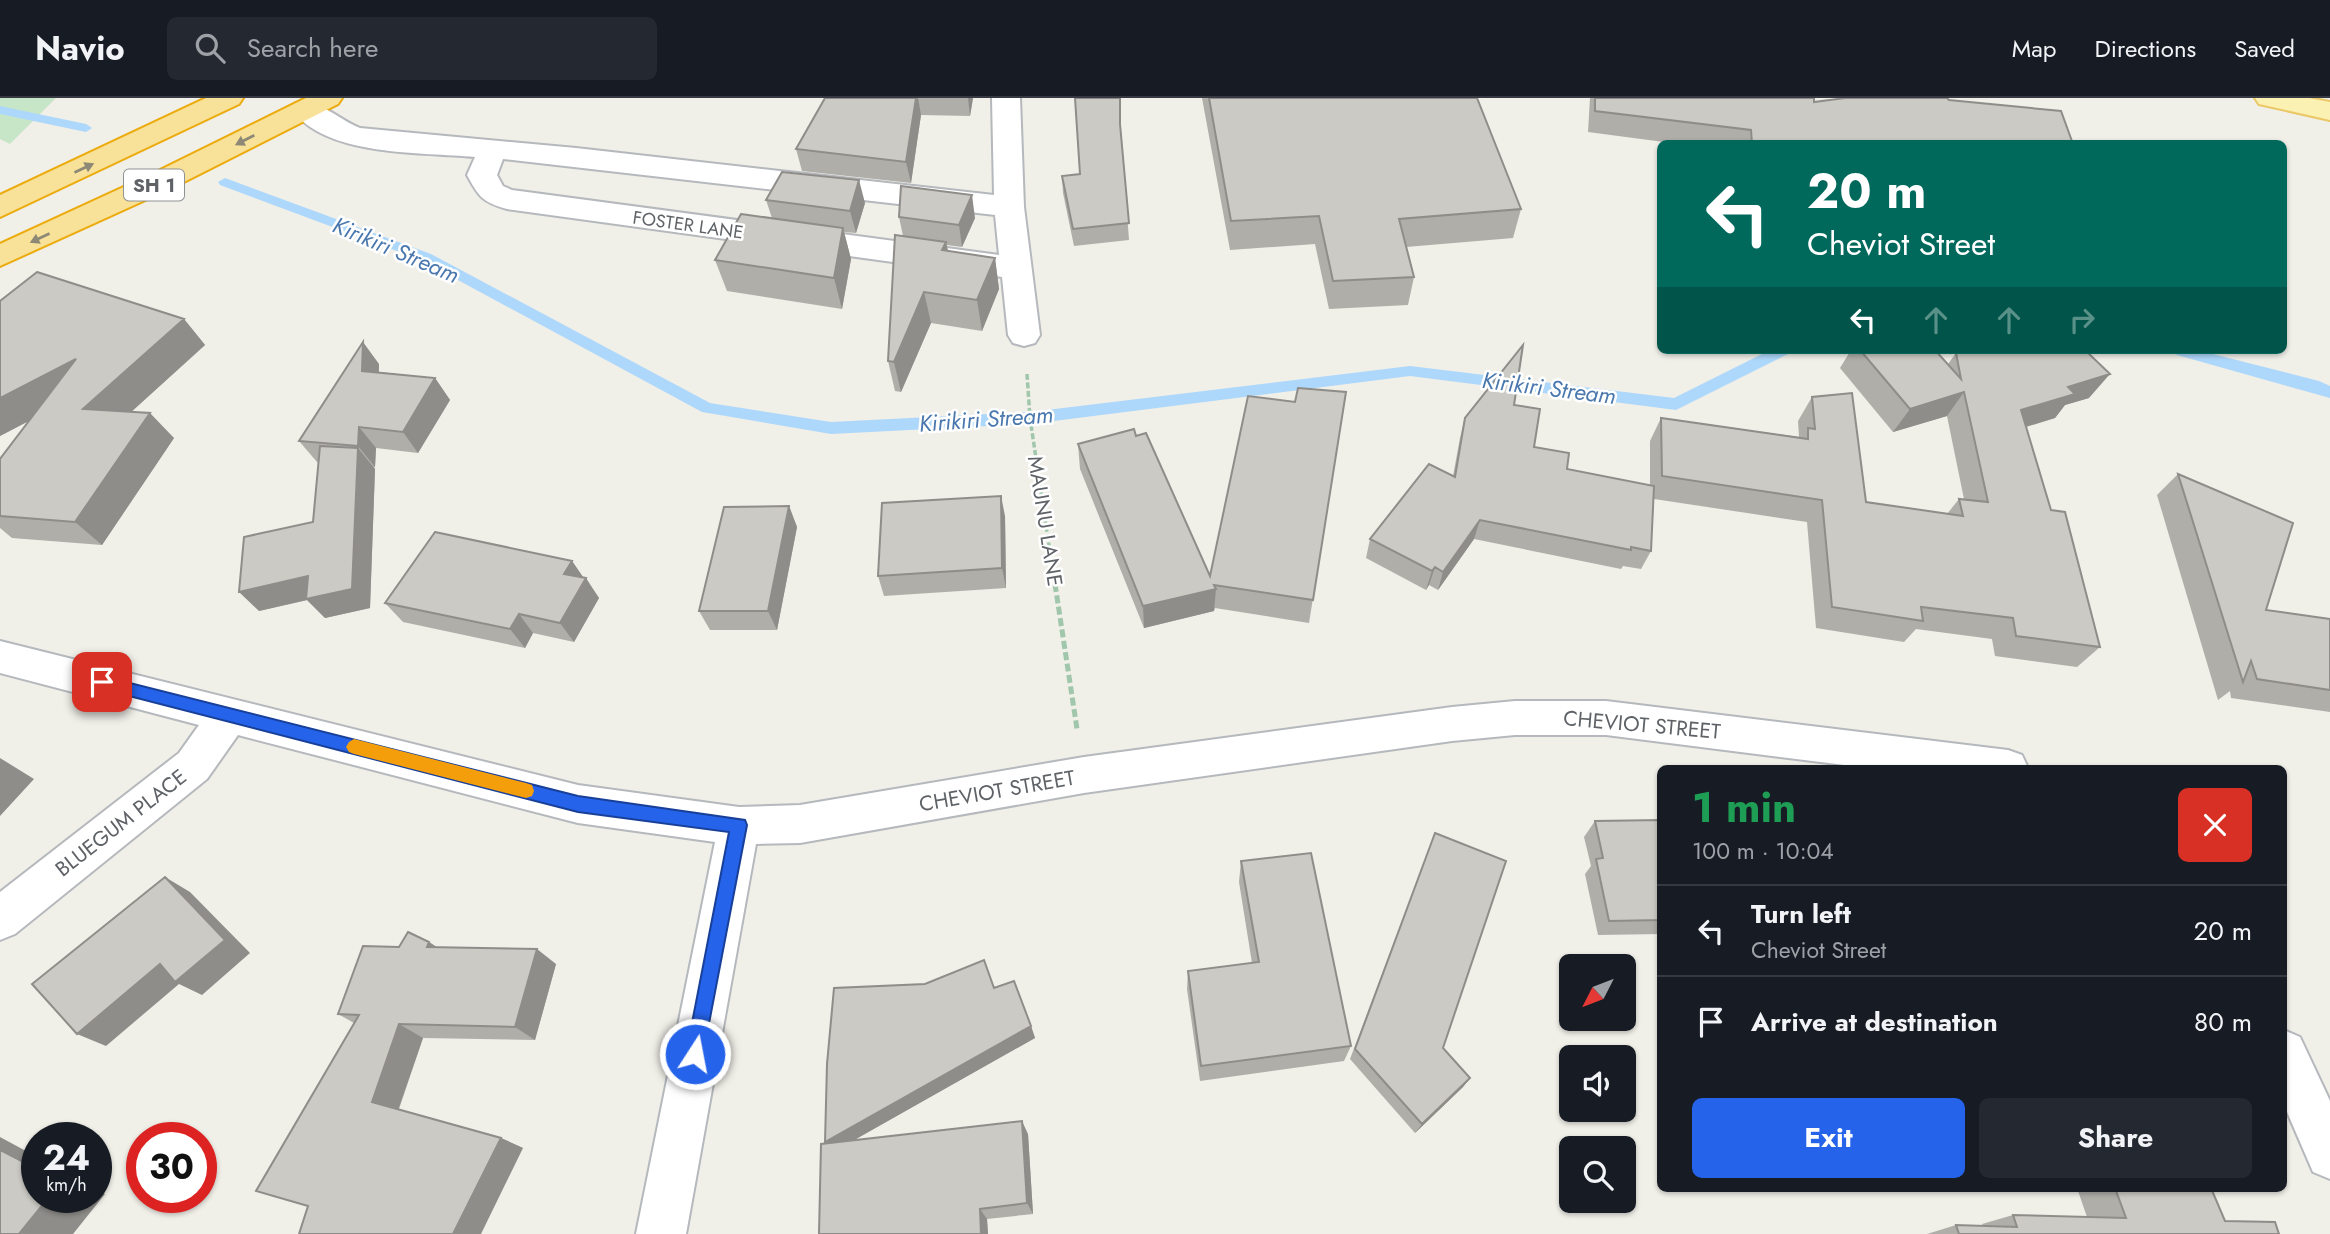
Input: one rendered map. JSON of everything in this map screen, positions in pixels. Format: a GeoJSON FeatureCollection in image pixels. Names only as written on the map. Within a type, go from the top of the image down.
{"type":"FeatureCollection","features":[{"type":"Feature","properties":{"kind":"highway","name":"SH 1"},"geometry":{"type":"LineString","coordinates":[[0,207],[229,98]]}},
{"type":"Feature","properties":{"kind":"highway","name":"SH 1"},"geometry":{"type":"LineString","coordinates":[[0,256],[164,180],[317,104]]}},
{"type":"Feature","properties":{"kind":"main road"},"geometry":{"type":"LineString","coordinates":[[2269,98],[2330,111]]}},
{"type":"Feature","properties":{"kind":"street"},"geometry":{"type":"LineString","coordinates":[[1006,98],[1009,207],[1024,335]]}},
{"type":"Feature","properties":{"kind":"street"},"geometry":{"type":"LineString","coordinates":[[317,104],[334,129],[356,137],[493,149],[1009,207]]}},
{"type":"Feature","properties":{"kind":"street","name":"FOSTER LANE"},"geometry":{"type":"LineString","coordinates":[[493,149],[482,175],[492,193],[507,199],[1016,268]]}},
{"type":"Feature","properties":{"kind":"street","name":"CHEVIOT STREET"},"geometry":{"type":"LineString","coordinates":[[0,657],[578,804],[739,825],[800,824],[1084,775],[1452,724],[1559,717],[1606,718],[1984,765]]}},
{"type":"Feature","properties":{"kind":"street","name":"BLUEGUM PLACE"},"geometry":{"type":"LineString","coordinates":[[0,919],[193,766],[229,715]]}},
{"type":"Feature","properties":{"kind":"street"},"geometry":{"type":"LineString","coordinates":[[661,1234],[739,825]]}},
{"type":"Feature","properties":{"kind":"street"},"geometry":{"type":"LineString","coordinates":[[2287,1060],[2330,1155]]}},
{"type":"Feature","properties":{"kind":"path","name":"MAUNU LANE"},"geometry":{"type":"LineString","coordinates":[[1024,335],[1030,418],[1084,775]]}},
{"type":"Feature","properties":{"kind":"green space"},"geometry":{"type":"Polygon","coordinates":[[[0,98],[56,98],[10,144],[0,139],[0,98]]]}},
{"type":"Feature","properties":{"kind":"building"},"geometry":{"type":"Polygon","coordinates":[[[825,98],[916,98],[906,162],[796,149],[825,98]]]}},
{"type":"Feature","properties":{"kind":"building"},"geometry":{"type":"Polygon","coordinates":[[[1075,98],[1120,98],[1129,223],[1073,229],[1062,176],[1080,174],[1075,98]]]}},
{"type":"Feature","properties":{"kind":"building"},"geometry":{"type":"Polygon","coordinates":[[[1209,98],[1477,98],[1521,209],[1399,219],[1414,277],[1333,281],[1319,216],[1231,221],[1209,98]]]}},
{"type":"Feature","properties":{"kind":"building"},"geometry":{"type":"Polygon","coordinates":[[[1595,98],[1814,98],[1814,102],[1845,98],[1947,98],[2061,111],[2072,140],[1752,140],[1751,130],[1595,111],[1595,98]]]}},
{"type":"Feature","properties":{"kind":"building"},"geometry":{"type":"Polygon","coordinates":[[[782,172],[859,180],[850,211],[766,200],[782,172]]]}},
{"type":"Feature","properties":{"kind":"building"},"geometry":{"type":"Polygon","coordinates":[[[901,186],[972,195],[959,225],[899,217],[901,186]]]}},
{"type":"Feature","properties":{"kind":"building"},"geometry":{"type":"Polygon","coordinates":[[[741,214],[843,228],[834,278],[715,260],[741,214]]]}},
{"type":"Feature","properties":{"kind":"building"},"geometry":{"type":"Polygon","coordinates":[[[895,235],[946,242],[942,250],[995,258],[977,300],[924,292],[894,362],[888,361],[895,235]]]}},
{"type":"Feature","properties":{"kind":"building"},"geometry":{"type":"Polygon","coordinates":[[[37,272],[184,319],[83,409],[150,413],[75,522],[0,516],[0,459],[76,359],[0,398],[0,301],[37,272]]]}},
{"type":"Feature","properties":{"kind":"building"},"geometry":{"type":"Polygon","coordinates":[[[363,342],[362,371],[435,378],[403,432],[359,427],[358,446],[299,441],[363,342]]]}},
{"type":"Feature","properties":{"kind":"building"},"geometry":{"type":"Polygon","coordinates":[[[1523,345],[1514,405],[1540,409],[1534,447],[1569,453],[1567,469],[1654,486],[1651,551],[1631,547],[1631,550],[1480,520],[1443,572],[1435,567],[1432,571],[1370,539],[1429,464],[1455,477],[1465,418],[1523,345]]]}},
{"type":"Feature","properties":{"kind":"building"},"geometry":{"type":"Polygon","coordinates":[[[1863,354],[1939,354],[1961,379],[1956,354],[2089,354],[2110,374],[2068,387],[2075,394],[2021,410],[2051,510],[2065,512],[2100,647],[2016,636],[2013,618],[1921,607],[1923,621],[1832,607],[1822,500],[1662,476],[1661,418],[1808,439],[1808,428],[1815,429],[1812,397],[1852,393],[1866,502],[1963,516],[1959,499],[1988,502],[1964,392],[1910,409],[1863,354]]]}},
{"type":"Feature","properties":{"kind":"building"},"geometry":{"type":"Polygon","coordinates":[[[1298,388],[1346,392],[1313,600],[1214,585],[1216,589],[1143,606],[1078,444],[1134,429],[1136,436],[1146,433],[1210,576],[1248,396],[1295,402],[1298,388]]]}},
{"type":"Feature","properties":{"kind":"building"},"geometry":{"type":"Polygon","coordinates":[[[320,446],[358,448],[352,589],[306,599],[308,576],[239,592],[244,537],[313,522],[320,446]]]}},
{"type":"Feature","properties":{"kind":"building"},"geometry":{"type":"Polygon","coordinates":[[[2178,474],[2293,523],[2266,610],[2330,619],[2330,690],[2257,679],[2251,661],[2243,682],[2178,474]]]}},
{"type":"Feature","properties":{"kind":"building"},"geometry":{"type":"Polygon","coordinates":[[[1001,496],[1002,568],[878,576],[882,503],[1001,496]]]}},
{"type":"Feature","properties":{"kind":"building"},"geometry":{"type":"Polygon","coordinates":[[[789,506],[768,611],[699,611],[724,507],[789,506]]]}},
{"type":"Feature","properties":{"kind":"building"},"geometry":{"type":"Polygon","coordinates":[[[435,532],[572,561],[564,574],[586,578],[560,623],[519,614],[510,629],[385,603],[435,532]]]}},
{"type":"Feature","properties":{"kind":"building"},"geometry":{"type":"Polygon","coordinates":[[[1657,820],[1657,920],[1609,921],[1596,859],[1603,858],[1595,821],[1657,820]]]}},
{"type":"Feature","properties":{"kind":"building"},"geometry":{"type":"Polygon","coordinates":[[[1435,833],[1506,861],[1443,1048],[1470,1078],[1422,1124],[1355,1049],[1435,833]]]}},
{"type":"Feature","properties":{"kind":"building"},"geometry":{"type":"Polygon","coordinates":[[[1311,853],[1351,1046],[1201,1066],[1188,971],[1259,962],[1241,861],[1311,853]]]}},
{"type":"Feature","properties":{"kind":"building"},"geometry":{"type":"Polygon","coordinates":[[[165,877],[225,940],[175,982],[160,964],[77,1034],[32,984],[165,877]]]}},
{"type":"Feature","properties":{"kind":"building"},"geometry":{"type":"Polygon","coordinates":[[[408,932],[429,942],[427,947],[537,949],[515,1027],[399,1024],[372,1102],[501,1138],[453,1234],[299,1234],[308,1206],[256,1191],[359,1015],[338,1014],[363,946],[399,947],[408,932]]]}},
{"type":"Feature","properties":{"kind":"building"},"geometry":{"type":"Polygon","coordinates":[[[984,960],[994,988],[1014,981],[1031,1026],[825,1142],[827,1064],[834,988],[925,984],[984,960]]]}},
{"type":"Feature","properties":{"kind":"building"},"geometry":{"type":"Polygon","coordinates":[[[1022,1121],[1027,1203],[980,1209],[981,1234],[819,1234],[821,1144],[1022,1121]]]}},
{"type":"Feature","properties":{"kind":"building"},"geometry":{"type":"Polygon","coordinates":[[[0,1150],[21,1161],[21,1213],[36,1213],[19,1234],[0,1234],[0,1150]]]}},
{"type":"Feature","properties":{"kind":"building"},"geometry":{"type":"Polygon","coordinates":[[[2116,1192],[2213,1192],[2225,1221],[2275,1222],[2279,1234],[1959,1234],[1956,1225],[2017,1227],[2013,1215],[2126,1218],[2116,1192]]]}},
{"type":"Feature","properties":{"kind":"waterway","name":"Kirikiri Stream"},"geometry":{"type":"LineString","coordinates":[[0,110],[86,128]]}},
{"type":"Feature","properties":{"kind":"waterway","name":"Kirikiri Stream"},"geometry":{"type":"LineString","coordinates":[[225,182],[426,257],[707,408],[831,428],[1030,418],[1410,371],[1676,404],[1775,354]]}},
{"type":"Feature","properties":{"kind":"waterway","name":"Kirikiri Stream"},"geometry":{"type":"LineString","coordinates":[[2192,354],[2330,392]]}},
{"type":"Feature","properties":{"kind":"slow traffic"},"geometry":{"type":"LineString","coordinates":[[354,747],[526,791]]}},
{"type":"Feature","properties":{"kind":"route"},"geometry":{"type":"LineString","coordinates":[[102,682],[578,804],[739,825],[695,1054]]}}]}
